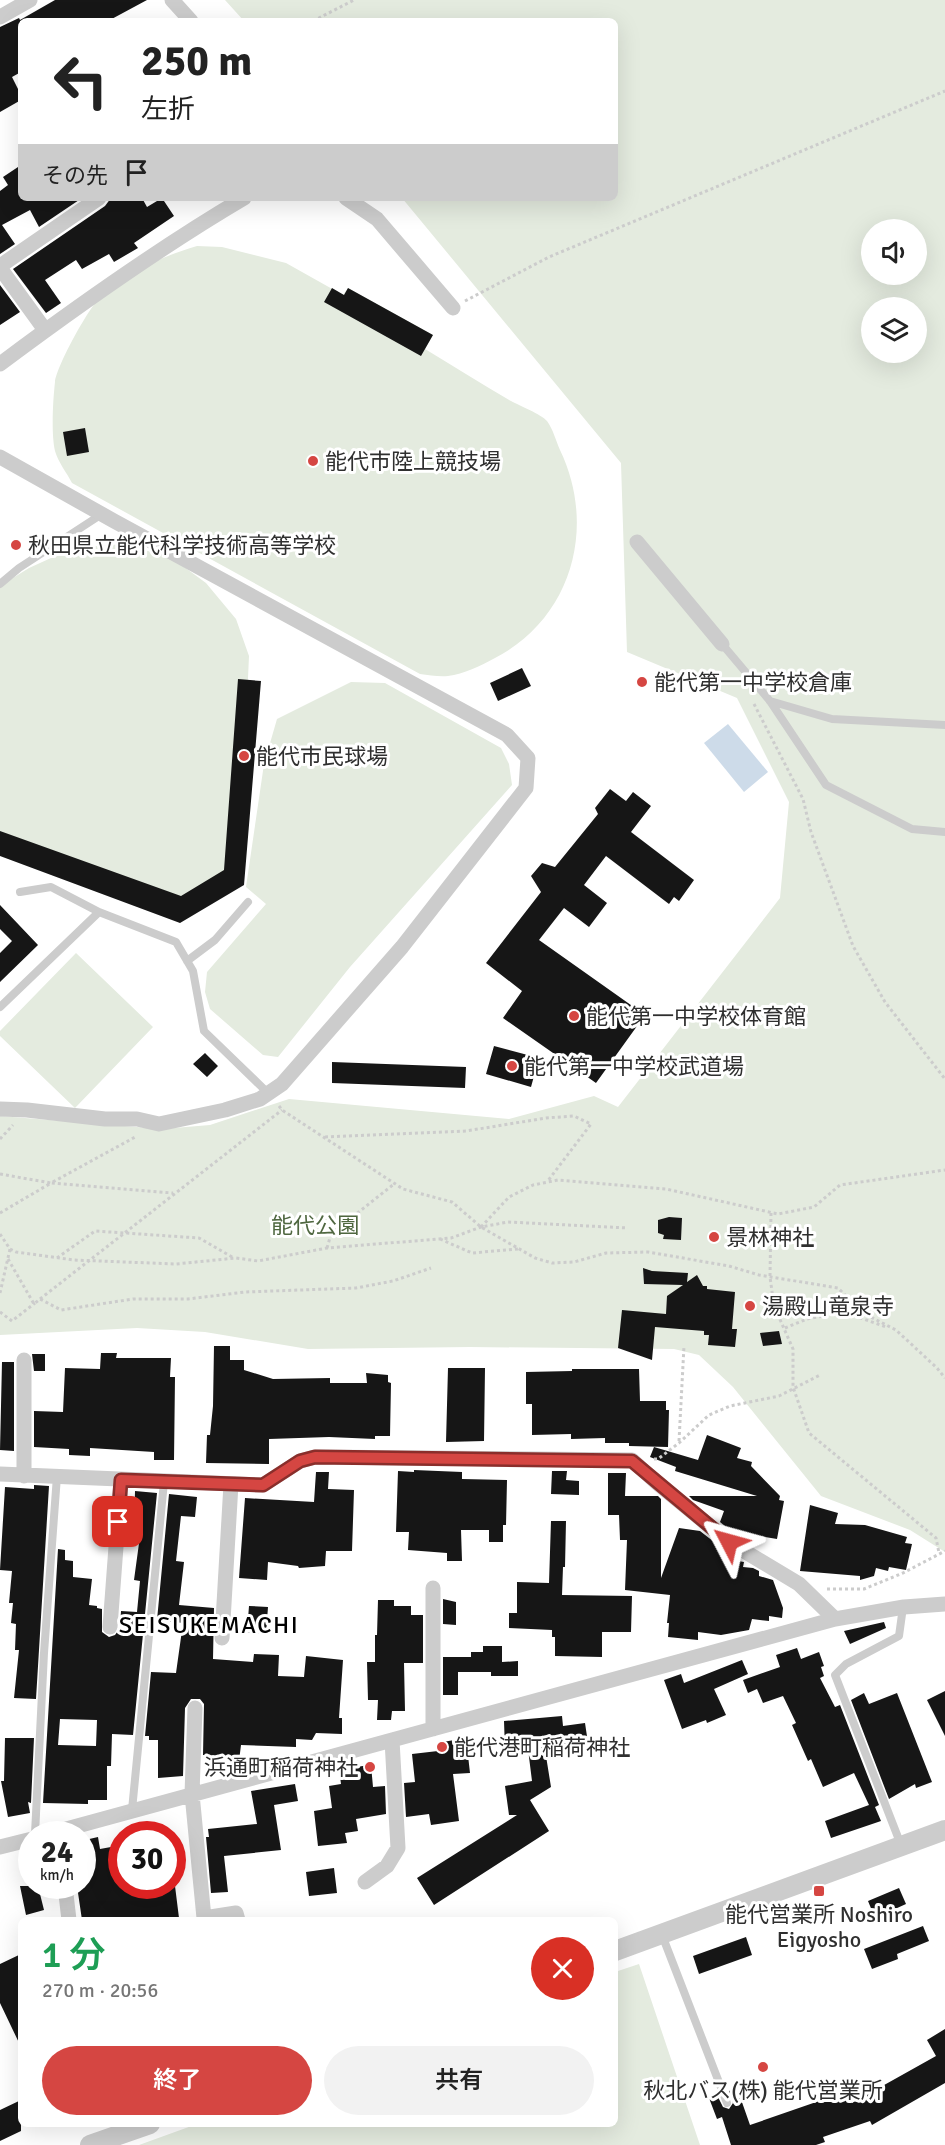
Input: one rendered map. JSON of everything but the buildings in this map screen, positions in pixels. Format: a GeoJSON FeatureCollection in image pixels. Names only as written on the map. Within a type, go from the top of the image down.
{"type":"FeatureCollection","features":[{"type":"Feature","properties":{"kind":"street"},"geometry":{"type":"LineString","coordinates":[[0,17],[30,0]]}},
{"type":"Feature","properties":{"kind":"street"},"geometry":{"type":"LineString","coordinates":[[172,0],[188,18]]}},
{"type":"Feature","properties":{"kind":"street"},"geometry":{"type":"LineString","coordinates":[[45,330],[0,267],[95,201]]}},
{"type":"Feature","properties":{"kind":"street"},"geometry":{"type":"LineString","coordinates":[[0,364],[137,266],[239,201]]}},
{"type":"Feature","properties":{"kind":"street"},"geometry":{"type":"LineString","coordinates":[[350,201],[377,219],[453,308]]}},
{"type":"Feature","properties":{"kind":"street"},"geometry":{"type":"LineString","coordinates":[[0,456],[507,735],[528,758],[526,788],[402,947],[319,1045],[282,1084],[260,1098],[225,1110],[159,1124],[138,1119],[105,1119],[0,1109]]}},
{"type":"Feature","properties":{"kind":"street"},"geometry":{"type":"LineString","coordinates":[[637,542],[722,644]]}},
{"type":"Feature","properties":{"kind":"street"},"geometry":{"type":"LineString","coordinates":[[24,1360],[24,1476]]}},
{"type":"Feature","properties":{"kind":"street"},"geometry":{"type":"LineString","coordinates":[[0,1474],[263,1485],[300,1461],[315,1457],[632,1461],[729,1542],[798,1584],[835,1619]]}},
{"type":"Feature","properties":{"kind":"street"},"geometry":{"type":"LineString","coordinates":[[110,1628],[121,1480]]}},
{"type":"Feature","properties":{"kind":"street"},"geometry":{"type":"LineString","coordinates":[[222,1638],[231,1484]]}},
{"type":"Feature","properties":{"kind":"street"},"geometry":{"type":"LineString","coordinates":[[433,1588],[433,1729]]}},
{"type":"Feature","properties":{"kind":"street"},"geometry":{"type":"LineString","coordinates":[[96,1821],[835,1619],[904,1607],[945,1604]]}},
{"type":"Feature","properties":{"kind":"street"},"geometry":{"type":"LineString","coordinates":[[195,1708],[192,1794],[204,1917]]}},
{"type":"Feature","properties":{"kind":"street"},"geometry":{"type":"LineString","coordinates":[[365,1882],[387,1866],[398,1848],[392,1740]]}},
{"type":"Feature","properties":{"kind":"street"},"geometry":{"type":"LineString","coordinates":[[618,1950],[945,1830]]}},
{"type":"Feature","properties":{"kind":"street"},"geometry":{"type":"LineString","coordinates":[[0,1847],[18,1842]]}},
{"type":"Feature","properties":{"kind":"street"},"geometry":{"type":"LineString","coordinates":[[67,1899],[69,1917]]}},
{"type":"Feature","properties":{"kind":"street"},"geometry":{"type":"LineString","coordinates":[[210,1917],[236,1913],[237,1917]]}},
{"type":"Feature","properties":{"kind":"street"},"geometry":{"type":"LineString","coordinates":[[90,2145],[141,2127]]}},
{"type":"Feature","properties":{"kind":"lane"},"geometry":{"type":"LineString","coordinates":[[0,584],[19,568],[102,514]]}},
{"type":"Feature","properties":{"kind":"lane"},"geometry":{"type":"LineString","coordinates":[[722,644],[770,701],[826,785],[912,829],[945,832]]}},
{"type":"Feature","properties":{"kind":"lane"},"geometry":{"type":"LineString","coordinates":[[770,701],[832,719],[945,724]]}},
{"type":"Feature","properties":{"kind":"lane"},"geometry":{"type":"LineString","coordinates":[[20,892],[51,887],[99,912],[176,942],[193,971],[204,1030],[268,1093]]}},
{"type":"Feature","properties":{"kind":"lane"},"geometry":{"type":"LineString","coordinates":[[188,961],[215,940],[248,902]]}},
{"type":"Feature","properties":{"kind":"lane"},"geometry":{"type":"LineString","coordinates":[[0,1007],[99,912]]}},
{"type":"Feature","properties":{"kind":"lane"},"geometry":{"type":"LineString","coordinates":[[36,1821],[44,1653],[57,1476]]}},
{"type":"Feature","properties":{"kind":"lane"},"geometry":{"type":"LineString","coordinates":[[132,1810],[164,1482]]}},
{"type":"Feature","properties":{"kind":"lane"},"geometry":{"type":"LineString","coordinates":[[901,1845],[835,1675],[846,1664],[899,1636],[904,1607]]}},
{"type":"Feature","properties":{"kind":"lane"},"geometry":{"type":"LineString","coordinates":[[661,1934],[727,2103]]}},
{"type":"Feature","properties":{"kind":"path"},"geometry":{"type":"LineString","coordinates":[[319,18],[354,0]]}},
{"type":"Feature","properties":{"kind":"path"},"geometry":{"type":"LineString","coordinates":[[453,308],[549,257],[945,91]]}},
{"type":"Feature","properties":{"kind":"path"},"geometry":{"type":"LineString","coordinates":[[750,695],[803,799],[811,832],[853,946],[885,1002],[945,1079]]}},
{"type":"Feature","properties":{"kind":"path"},"geometry":{"type":"LineString","coordinates":[[268,1093],[282,1110],[403,1189],[452,1202],[481,1227],[535,1258],[552,1263],[574,1262],[606,1253],[648,1252],[729,1266],[770,1277],[838,1288],[863,1313],[896,1330],[945,1378]]}},
{"type":"Feature","properties":{"kind":"path"},"geometry":{"type":"LineString","coordinates":[[0,1312],[12,1321],[282,1110]]}},
{"type":"Feature","properties":{"kind":"path"},"geometry":{"type":"LineString","coordinates":[[324,1137],[466,1131],[546,1118],[574,1116],[591,1124],[547,1182]]}},
{"type":"Feature","properties":{"kind":"path"},"geometry":{"type":"LineString","coordinates":[[0,1213],[159,1124]]}},
{"type":"Feature","properties":{"kind":"path"},"geometry":{"type":"LineString","coordinates":[[481,1227],[508,1197],[533,1185],[558,1180],[666,1189],[778,1214],[814,1207],[840,1185],[945,1170]]}},
{"type":"Feature","properties":{"kind":"path"},"geometry":{"type":"LineString","coordinates":[[0,1174],[51,1183],[175,1193]]}},
{"type":"Feature","properties":{"kind":"path"},"geometry":{"type":"LineString","coordinates":[[327,1248],[331,1234],[395,1184]]}},
{"type":"Feature","properties":{"kind":"path"},"geometry":{"type":"LineString","coordinates":[[771,1213],[770,1277],[774,1306],[793,1349],[794,1389],[809,1433],[936,1538],[939,1553]]}},
{"type":"Feature","properties":{"kind":"path"},"geometry":{"type":"LineString","coordinates":[[0,1234],[10,1249],[16,1252],[88,1261],[176,1264],[236,1258],[258,1261],[327,1248],[451,1238],[481,1227],[508,1222],[628,1228]]}},
{"type":"Feature","properties":{"kind":"path"},"geometry":{"type":"LineString","coordinates":[[57,1258],[94,1232],[126,1232],[199,1238],[236,1258]]}},
{"type":"Feature","properties":{"kind":"path"},"geometry":{"type":"LineString","coordinates":[[440,1239],[472,1253],[519,1249]]}},
{"type":"Feature","properties":{"kind":"path"},"geometry":{"type":"LineString","coordinates":[[0,1293],[10,1249]]}},
{"type":"Feature","properties":{"kind":"path"},"geometry":{"type":"LineString","coordinates":[[8,1259],[34,1304]]}},
{"type":"Feature","properties":{"kind":"path"},"geometry":{"type":"LineString","coordinates":[[40,1299],[61,1310],[133,1299],[188,1299],[245,1292],[356,1288],[393,1281],[431,1268]]}},
{"type":"Feature","properties":{"kind":"path"},"geometry":{"type":"LineString","coordinates":[[785,1328],[807,1318],[844,1312],[896,1330]]}},
{"type":"Feature","properties":{"kind":"path"},"geometry":{"type":"LineString","coordinates":[[679,1443],[684,1346]]}},
{"type":"Feature","properties":{"kind":"path"},"geometry":{"type":"LineString","coordinates":[[937,1368],[945,1370]]}},
{"type":"Feature","properties":{"kind":"path"},"geometry":{"type":"LineString","coordinates":[[632,1461],[658,1459],[709,1415],[729,1407],[779,1396],[819,1375]]}},
{"type":"Feature","properties":{"kind":"path"},"geometry":{"type":"LineString","coordinates":[[798,1584],[829,1589],[864,1589],[903,1573],[945,1551]]}},
{"type":"Feature","properties":{"kind":"green space","name":"能代公園"},"geometry":{"type":"Polygon","coordinates":[[[225,0],[945,0],[945,1552],[910,1530],[821,1496],[733,1387],[699,1355],[674,1349],[470,1347],[308,1349],[205,1332],[137,1328],[0,1335],[0,1116],[162,1129],[210,1125],[289,1099],[509,1119],[594,1096],[618,1107],[780,898],[789,802],[737,698],[627,652],[621,463],[404,201],[618,201],[618,18],[241,18],[225,0]]]}},
{"type":"Feature","properties":{"kind":"green space","name":"能代市陸上競技場"},"geometry":{"type":"Polygon","coordinates":[[[197,246],[222,247],[286,263],[343,295],[348,288],[433,335],[425,349],[547,421],[571,479],[576,509],[576,539],[570,568],[559,595],[543,619],[521,641],[495,658],[466,672],[445,676],[420,674],[72,483],[55,451],[53,416],[57,374],[75,336],[97,300],[113,286],[147,265],[197,246]]]}},
{"type":"Feature","properties":{"kind":"green space"},"geometry":{"type":"Polygon","coordinates":[[[124,544],[172,558],[206,583],[236,619],[249,656],[239,877],[177,913],[0,842],[0,586],[29,568],[73,548],[124,544]]]}},
{"type":"Feature","properties":{"kind":"green space"},"geometry":{"type":"Polygon","coordinates":[[[351,682],[385,683],[501,748],[509,764],[512,785],[350,967],[278,1057],[263,1055],[210,1009],[205,992],[207,972],[266,904],[246,887],[264,764],[277,719],[351,682]]]}},
{"type":"Feature","properties":{"kind":"green space"},"geometry":{"type":"Polygon","coordinates":[[[76,953],[153,1027],[75,1108],[0,1036],[0,1031],[76,953]]]}},
{"type":"Feature","properties":{"kind":"green space"},"geometry":{"type":"Polygon","coordinates":[[[639,1964],[700,2145],[139,2145],[189,2127],[618,2127],[618,1971],[639,1964]]]}},
{"type":"Feature","properties":{"kind":"water"},"geometry":{"type":"Polygon","coordinates":[[[728,724],[768,772],[744,792],[704,743],[728,724]]]}},
{"type":"Feature","properties":{"kind":"place","name":"能代市陸上競技場"},"geometry":{"type":"Point","coordinates":[313,461]}},
{"type":"Feature","properties":{"kind":"place","name":"秋田県立能代科学技術高等学校"},"geometry":{"type":"Point","coordinates":[16,545]}},
{"type":"Feature","properties":{"kind":"place","name":"能代第一中学校倉庫"},"geometry":{"type":"Point","coordinates":[642,682]}},
{"type":"Feature","properties":{"kind":"place","name":"能代市民球場"},"geometry":{"type":"Point","coordinates":[244,756]}},
{"type":"Feature","properties":{"kind":"place","name":"能代第一中学校体育館"},"geometry":{"type":"Point","coordinates":[574,1016]}},
{"type":"Feature","properties":{"kind":"place","name":"能代第一中学校武道場"},"geometry":{"type":"Point","coordinates":[512,1066]}},
{"type":"Feature","properties":{"kind":"place","name":"景林神社"},"geometry":{"type":"Point","coordinates":[714,1237]}},
{"type":"Feature","properties":{"kind":"place","name":"湯殿山竜泉寺"},"geometry":{"type":"Point","coordinates":[750,1306]}},
{"type":"Feature","properties":{"kind":"place","name":"能代港町稲荷神社"},"geometry":{"type":"Point","coordinates":[442,1747]}},
{"type":"Feature","properties":{"kind":"place","name":"浜通町稲荷神社"},"geometry":{"type":"Point","coordinates":[370,1767]}},
{"type":"Feature","properties":{"kind":"place","name":"能代営業所 Noshiro Eigyosho"},"geometry":{"type":"Point","coordinates":[819,1891]}},
{"type":"Feature","properties":{"kind":"place","name":"秋北バス(株) 能代営業所"},"geometry":{"type":"Point","coordinates":[763,2067]}},
{"type":"Feature","properties":{"kind":"district","name":"SEISUKEMACHI"},"geometry":{"type":"Point","coordinates":[209,1625]}},
{"type":"Feature","properties":{"kind":"route"},"geometry":{"type":"LineString","coordinates":[[118,1522],[121,1480],[263,1485],[300,1461],[315,1457],[632,1461],[729,1542]]}}]}
